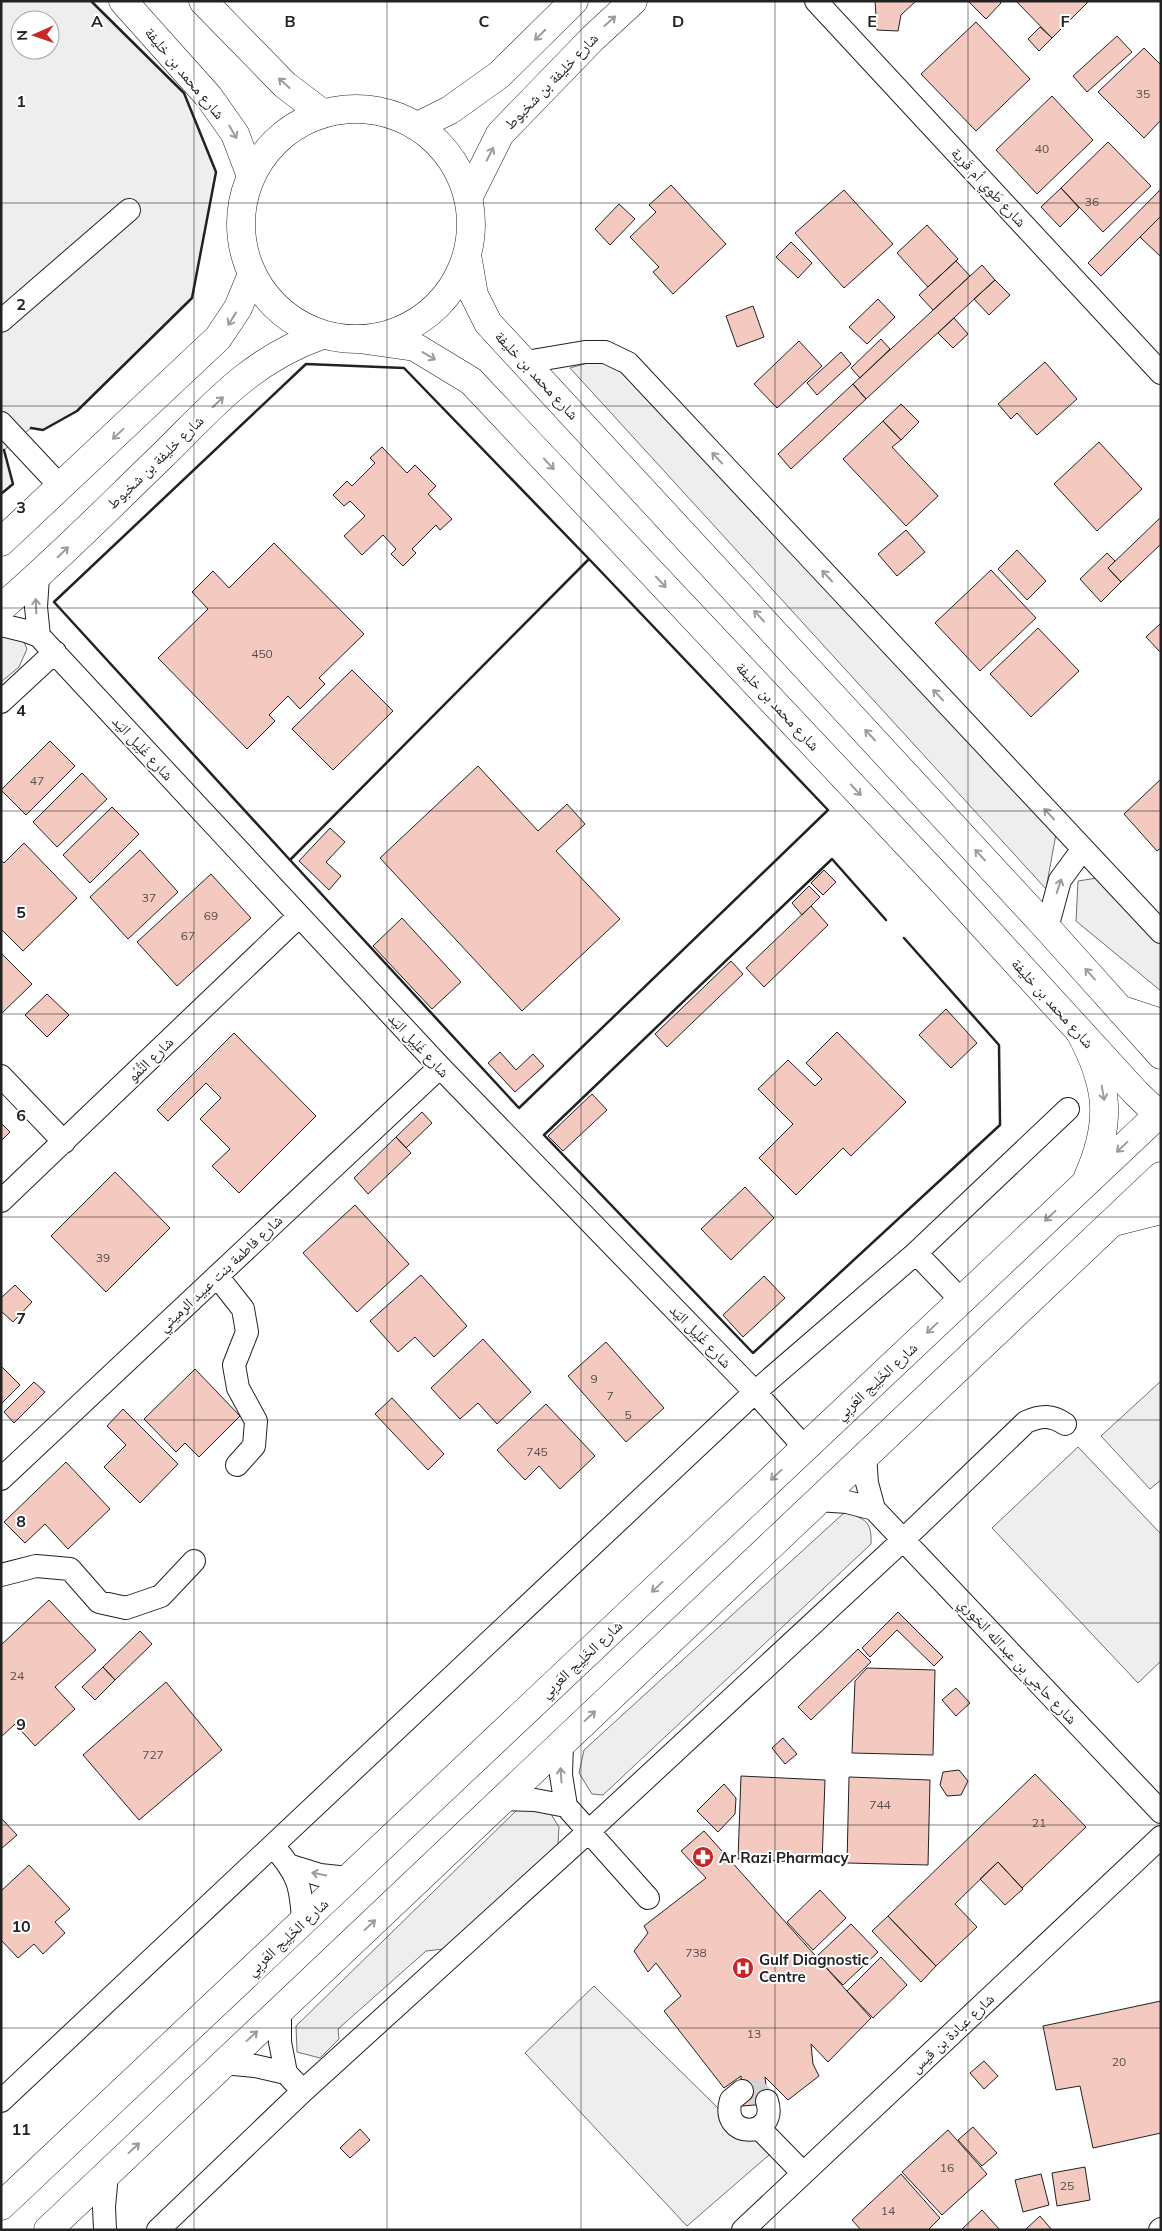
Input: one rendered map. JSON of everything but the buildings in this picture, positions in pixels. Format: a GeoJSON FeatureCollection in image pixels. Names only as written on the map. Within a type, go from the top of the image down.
{"type":"FeatureCollection","features":[{"type":"Feature","properties":{"kind":"main road","name":"شارع محمد بن خليفة"},"geometry":{"type":"LineString","coordinates":[[123,1],[209,97],[235,134],[251,176]]}},
{"type":"Feature","properties":{"kind":"main road"},"geometry":{"type":"LineString","coordinates":[[203,1],[286,85],[322,113]]}},
{"type":"Feature","properties":{"kind":"main road"},"geometry":{"type":"LineString","coordinates":[[418,126],[450,110],[499,75],[574,1]]}},
{"type":"Feature","properties":{"kind":"main road","name":"شارع خليفة بن شخبوط"},"geometry":{"type":"LineString","coordinates":[[468,198],[500,134],[593,38],[633,1]]}},
{"type":"Feature","properties":{"kind":"main road"},"geometry":{"type":"LineString","coordinates":[[355,108],[387,112],[418,126],[441,145],[458,170],[468,198],[471,226],[467,254],[453,287],[430,313],[400,332],[366,340],[344,340],[322,335],[293,322],[269,301],[252,274],[242,242],[242,208],[251,176],[274,143],[293,127],[322,113],[355,108]]}},
{"type":"Feature","properties":{"kind":"main road","name":"شارع محمد بن خليفة"},"geometry":{"type":"LineString","coordinates":[[467,254],[474,295],[488,323],[526,362],[1161,1054]]}},
{"type":"Feature","properties":{"kind":"main road"},"geometry":{"type":"LineString","coordinates":[[1,542],[218,338],[238,308],[252,274]]}},
{"type":"Feature","properties":{"kind":"main road","name":"شارع خليفة بن شخبوط"},"geometry":{"type":"LineString","coordinates":[[1,608],[38,577],[237,383],[276,354],[322,335]]}},
{"type":"Feature","properties":{"kind":"main road","name":"شارع محمد بن خليفة"},"geometry":{"type":"LineString","coordinates":[[366,340],[415,347],[471,381],[943,882],[1080,1032],[1160,1114]]}},
{"type":"Feature","properties":{"kind":"main road"},"geometry":{"type":"LineString","coordinates":[[1122,1010],[1161,1023]]}},
{"type":"Feature","properties":{"kind":"main road"},"geometry":{"type":"LineString","coordinates":[[1080,1032],[1095,1062],[1106,1112],[1099,1148],[1086,1182]]}},
{"type":"Feature","properties":{"kind":"main road","name":"شارع الخَلِيج العَربِي"},"geometry":{"type":"LineString","coordinates":[[1,2206],[1160,1114]]}},
{"type":"Feature","properties":{"kind":"main road"},"geometry":{"type":"LineString","coordinates":[[48,2230],[1161,1176]]}},
{"type":"Feature","properties":{"kind":"main road"},"geometry":{"type":"LineString","coordinates":[[1110,1223],[1161,1210]]}},
{"type":"Feature","properties":{"kind":"street","name":"شارع طَوي أم قَرية"},"geometry":{"type":"LineString","coordinates":[[816,1],[1161,373]]}},
{"type":"Feature","properties":{"kind":"street"},"geometry":{"type":"LineString","coordinates":[[1,321],[129,210]]}},
{"type":"Feature","properties":{"kind":"street"},"geometry":{"type":"LineString","coordinates":[[526,362],[585,352],[605,352],[628,363],[1082,850],[1161,932]]}},
{"type":"Feature","properties":{"kind":"street"},"geometry":{"type":"LineString","coordinates":[[1,423],[61,487]]}},
{"type":"Feature","properties":{"kind":"street"},"geometry":{"type":"LineString","coordinates":[[38,577],[36,606],[40,636]]}},
{"type":"Feature","properties":{"kind":"street","name":"شارع غَلِيل اليَد"},"geometry":{"type":"LineString","coordinates":[[1,625],[40,636],[298,917],[440,1067],[755,1392],[805,1448]]}},
{"type":"Feature","properties":{"kind":"street"},"geometry":{"type":"LineString","coordinates":[[1,702],[55,652]]}},
{"type":"Feature","properties":{"kind":"street"},"geometry":{"type":"LineString","coordinates":[[1047,928],[1060,880],[1082,850]]}},
{"type":"Feature","properties":{"kind":"street","name":"شارع النُّمُو"},"geometry":{"type":"LineString","coordinates":[[1,1201],[298,917]]}},
{"type":"Feature","properties":{"kind":"street","name":"شارع فاطمة بنت عبيد الرميثي"},"geometry":{"type":"LineString","coordinates":[[1,1479],[440,1067]]}},
{"type":"Feature","properties":{"kind":"street"},"geometry":{"type":"LineString","coordinates":[[1,1076],[64,1142]]}},
{"type":"Feature","properties":{"kind":"street"},"geometry":{"type":"LineString","coordinates":[[1,2101],[274,1847],[755,1392],[916,1253],[1068,1109]]}},
{"type":"Feature","properties":{"kind":"street"},"geometry":{"type":"LineString","coordinates":[[916,1253],[962,1300]]}},
{"type":"Feature","properties":{"kind":"street"},"geometry":{"type":"LineString","coordinates":[[217,1276],[243,1309],[248,1332],[234,1366],[238,1388],[256,1421],[254,1446],[238,1465]]}},
{"type":"Feature","properties":{"kind":"street"},"geometry":{"type":"LineString","coordinates":[[158,2230],[303,2091],[588,1832],[903,1540],[1026,1422],[1042,1416],[1058,1419],[1065,1424]]}},
{"type":"Feature","properties":{"kind":"street","name":"شارع حاجي بن عبدالله الخوري"},"geometry":{"type":"LineString","coordinates":[[865,1455],[867,1483],[874,1509],[1161,1812]]}},
{"type":"Feature","properties":{"kind":"street"},"geometry":{"type":"LineString","coordinates":[[818,1500],[847,1502],[874,1509]]}},
{"type":"Feature","properties":{"kind":"street"},"geometry":{"type":"LineString","coordinates":[[1,1575],[36,1566],[70,1569],[99,1602],[126,1608],[161,1596],[194,1561]]}},
{"type":"Feature","properties":{"kind":"street"},"geometry":{"type":"LineString","coordinates":[[562,1743],[561,1775],[566,1806],[648,1898]]}},
{"type":"Feature","properties":{"kind":"street"},"geometry":{"type":"LineString","coordinates":[[503,1799],[535,1800],[566,1806]]}},
{"type":"Feature","properties":{"kind":"street","name":"شارع عبادة بن قيس"},"geometry":{"type":"LineString","coordinates":[[743,2230],[1161,1837]]}},
{"type":"Feature","properties":{"kind":"street"},"geometry":{"type":"LineString","coordinates":[[274,1847],[291,1866],[301,1891],[303,1922]]}},
{"type":"Feature","properties":{"kind":"street"},"geometry":{"type":"LineString","coordinates":[[291,1866],[320,1875],[348,1878]]}},
{"type":"Feature","properties":{"kind":"street"},"geometry":{"type":"LineString","coordinates":[[280,2010],[280,2042],[286,2073],[303,2091]]}},
{"type":"Feature","properties":{"kind":"street"},"geometry":{"type":"LineString","coordinates":[[223,2064],[255,2066],[286,2073]]}},
{"type":"Feature","properties":{"kind":"street"},"geometry":{"type":"LineString","coordinates":[[742,2091],[731,2100],[729,2107],[732,2122],[744,2130],[760,2128],[769,2116],[767,2101]]}},
{"type":"Feature","properties":{"kind":"street"},"geometry":{"type":"LineString","coordinates":[[760,2128],[803,2173]]}},
{"type":"Feature","properties":{"kind":"street"},"geometry":{"type":"LineString","coordinates":[[105,2230],[104,2206],[107,2174]]}},
{"type":"Feature","properties":{"kind":"shaded area"},"geometry":{"type":"Polygon","coordinates":[[[1,1],[91,1],[184,93],[216,172],[192,298],[77,411],[43,430],[31,428],[4,450],[13,484],[1,494],[1,1]]]}},
{"type":"Feature","properties":{"kind":"shaded area"},"geometry":{"type":"Polygon","coordinates":[[[608,357],[1056,834],[1046,889],[570,368],[608,357]]]}},
{"type":"Feature","properties":{"kind":"shaded area"},"geometry":{"type":"Polygon","coordinates":[[[1,626],[18,628],[27,649],[19,667],[1,682],[1,626]]]}},
{"type":"Feature","properties":{"kind":"shaded area"},"geometry":{"type":"Polygon","coordinates":[[[1097,878],[1161,942],[1161,991],[1076,921],[1078,881],[1097,878]]]}},
{"type":"Feature","properties":{"kind":"shaded area"},"geometry":{"type":"Polygon","coordinates":[[[1161,1381],[1161,1480],[1150,1489],[1101,1436],[1161,1381]]]}},
{"type":"Feature","properties":{"kind":"shaded area"},"geometry":{"type":"Polygon","coordinates":[[[1078,1447],[1161,1534],[1161,1661],[1138,1683],[992,1528],[1078,1447]]]}},
{"type":"Feature","properties":{"kind":"shaded area"},"geometry":{"type":"Polygon","coordinates":[[[845,1512],[866,1522],[870,1530],[871,1544],[603,1795],[592,1794],[579,1773],[584,1750],[845,1512]]]}},
{"type":"Feature","properties":{"kind":"shaded area"},"geometry":{"type":"Polygon","coordinates":[[[521,1806],[549,1811],[559,1827],[558,1844],[444,1949],[426,1951],[338,2029],[339,2039],[320,2058],[297,2052],[296,2026],[521,1806]]]}},
{"type":"Feature","properties":{"kind":"shaded area"},"geometry":{"type":"Polygon","coordinates":[[[594,1986],[718,2108],[729,2130],[762,2140],[769,2155],[687,2226],[525,2053],[594,1986]]]}},
{"type":"Feature","properties":{"kind":"tunnel"},"geometry":{"type":"LineString","coordinates":[[742,2091],[757,2091],[767,2101]]}},
{"type":"Feature","properties":{"kind":"wall"},"geometry":{"type":"LineString","coordinates":[[31,428],[43,430],[77,411],[192,298],[216,172],[184,93],[91,1]]}},
{"type":"Feature","properties":{"kind":"wall"},"geometry":{"type":"LineString","coordinates":[[306,364],[404,368],[589,559],[290,860],[54,602],[306,364]]}},
{"type":"Feature","properties":{"kind":"wall"},"geometry":{"type":"LineString","coordinates":[[1,494],[13,484],[4,450]]}},
{"type":"Feature","properties":{"kind":"wall"},"geometry":{"type":"LineString","coordinates":[[290,860],[519,1108],[828,810],[589,559]]}},
{"type":"Feature","properties":{"kind":"wall"},"geometry":{"type":"LineString","coordinates":[[886,920],[832,859],[544,1135],[753,1353],[1000,1125],[999,1045],[904,938]]}},
{"type":"Feature","properties":{"kind":"place","name":"Ar Razi Pharmacy"},"geometry":{"type":"Point","coordinates":[703,1857]}},
{"type":"Feature","properties":{"kind":"place","name":"Gulf Diagnostic Centre"},"geometry":{"type":"Point","coordinates":[743,1968]}}]}
